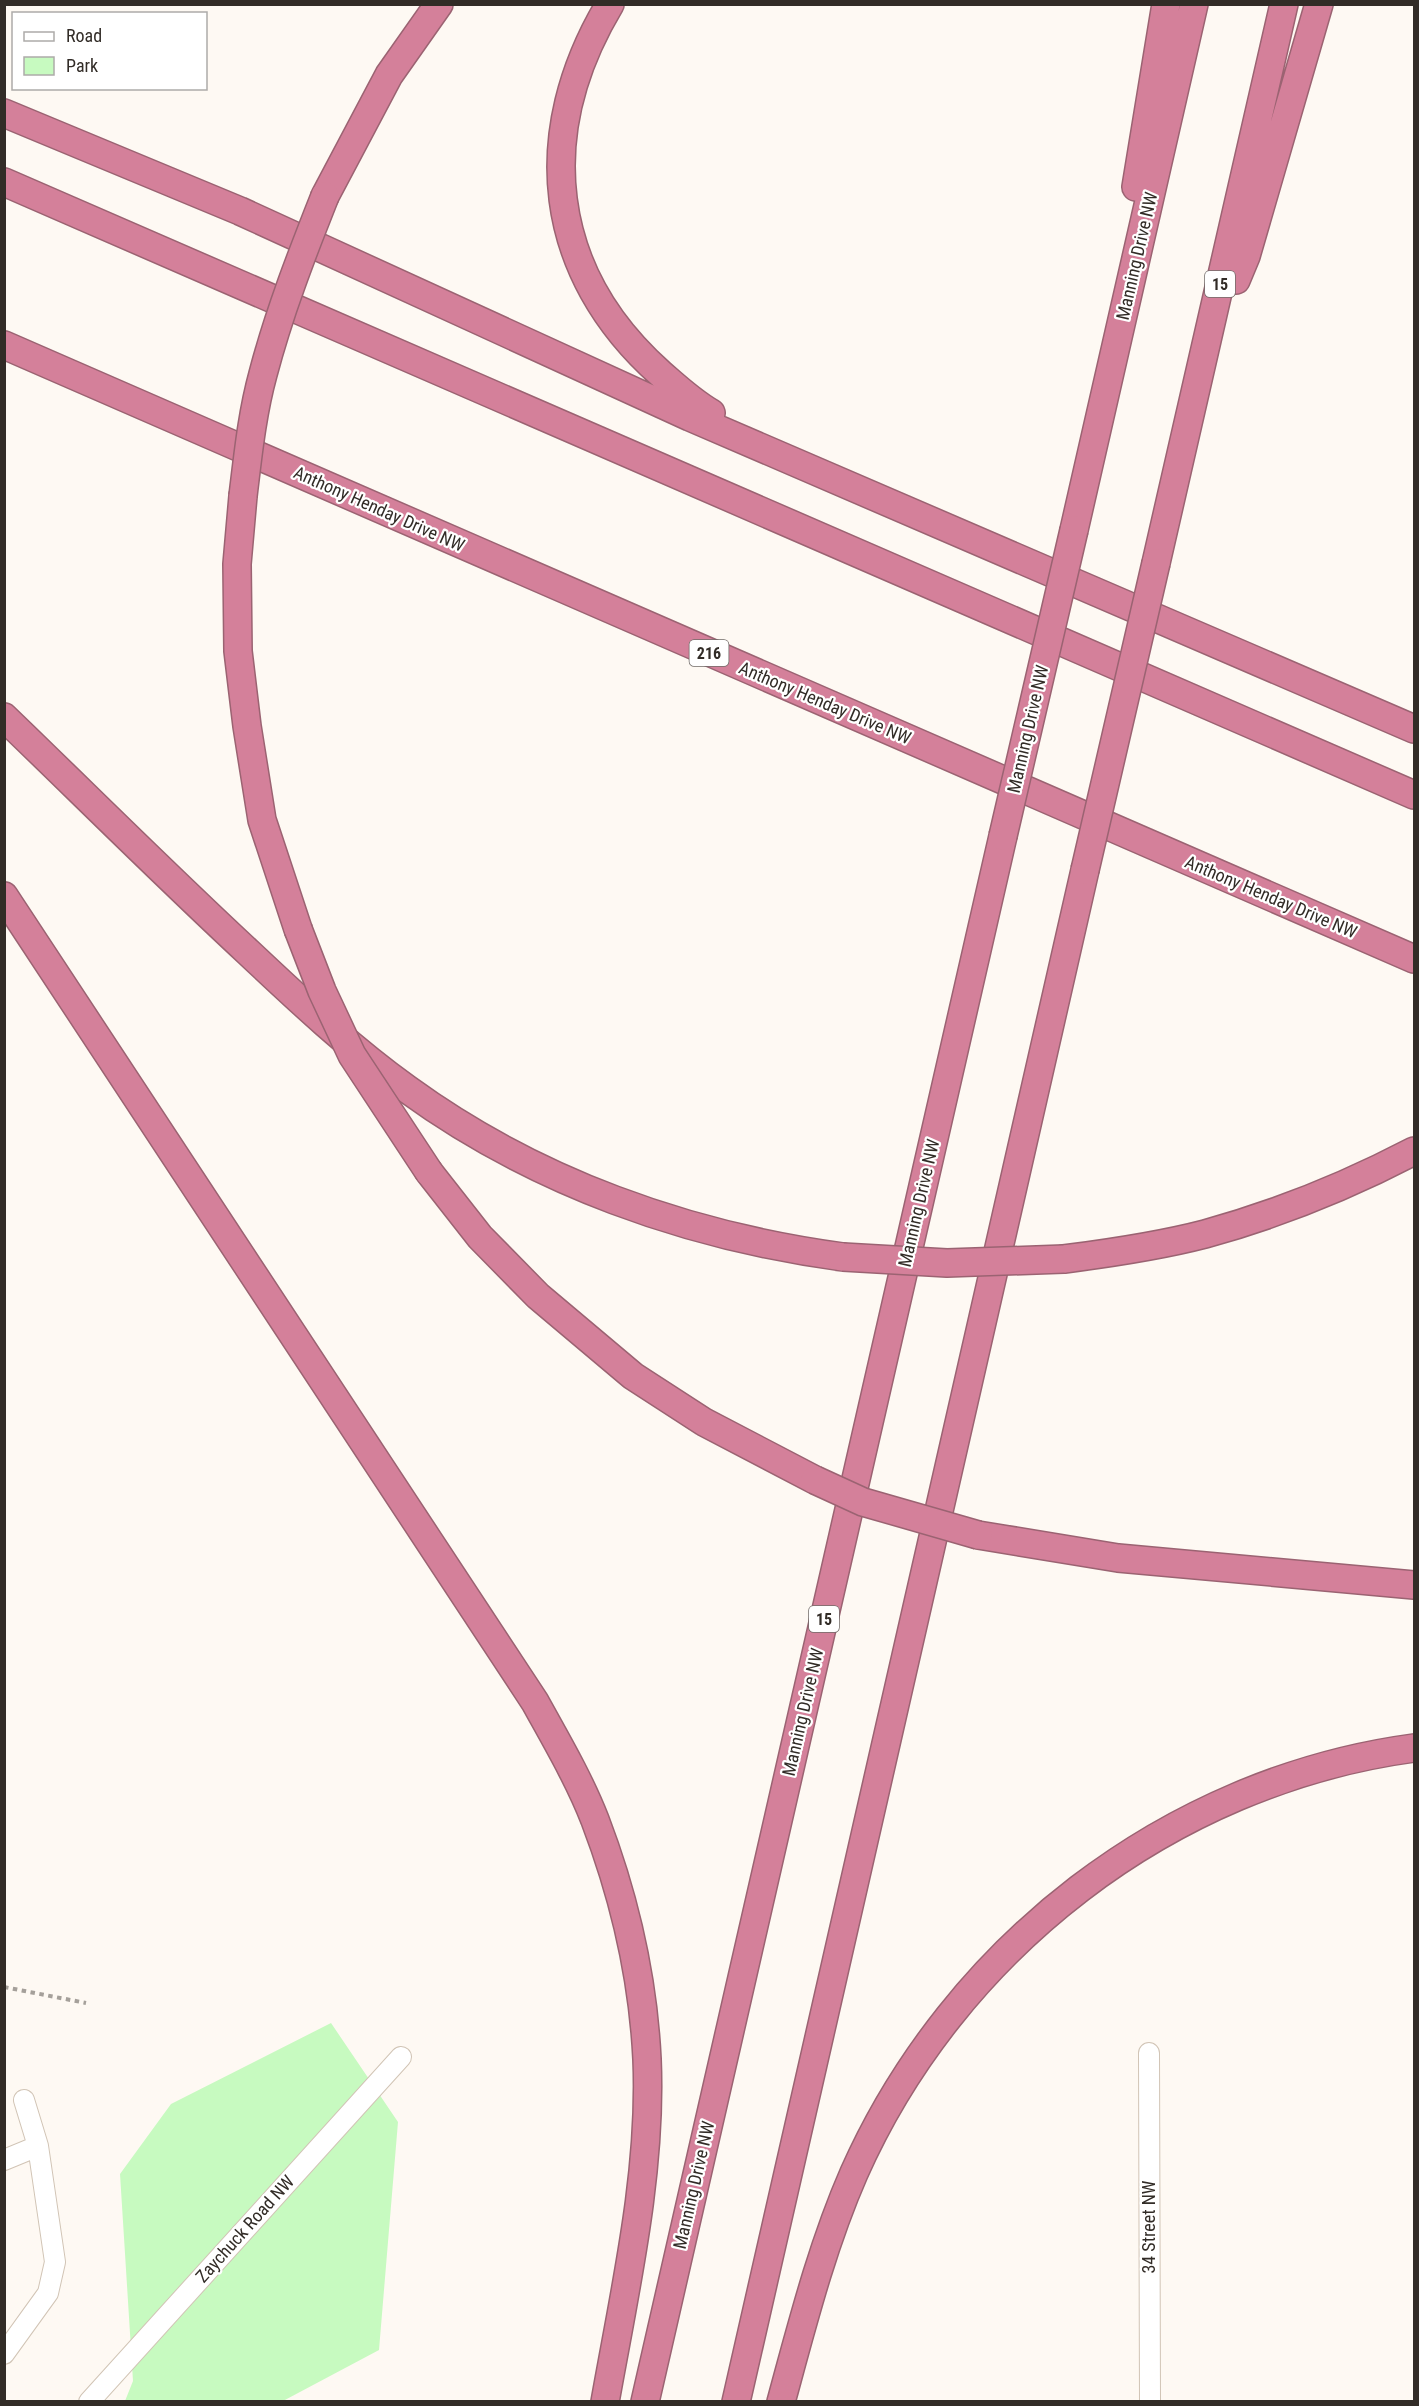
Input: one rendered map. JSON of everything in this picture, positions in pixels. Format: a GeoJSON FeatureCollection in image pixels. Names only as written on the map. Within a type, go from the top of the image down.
{"type":"FeatureCollection","features":[{"type":"Feature","properties":{"kind":"highway"},"geometry":{"type":"LineString","coordinates":[[439,4],[389,75],[326,196],[294,276],[263,374],[251,430],[237,564],[238,651],[262,820],[298,929],[322,991],[352,1055],[429,1172],[480,1237],[530,1287],[633,1376],[704,1422],[815,1480],[863,1502],[978,1535],[1118,1558],[1414,1585]]}},
{"type":"Feature","properties":{"kind":"highway"},"geometry":{"type":"LineString","coordinates":[[610,4],[583,59],[567,106],[562,142],[562,189],[567,221],[579,264],[597,303],[620,333],[648,362],[695,404],[794,462]]}},
{"type":"Feature","properties":{"kind":"highway"},"geometry":{"type":"LineString","coordinates":[[1126,303],[1137,177],[1166,4]]}},
{"type":"Feature","properties":{"kind":"highway","name":"Manning Drive NW"},"geometry":{"type":"LineString","coordinates":[[645,2402],[1194,4]]}},
{"type":"Feature","properties":{"kind":"highway","name":"15"},"geometry":{"type":"LineString","coordinates":[[736,2402],[1284,4]]}},
{"type":"Feature","properties":{"kind":"highway"},"geometry":{"type":"LineString","coordinates":[[1201,368],[1245,256],[1319,4]]}},
{"type":"Feature","properties":{"kind":"highway"},"geometry":{"type":"LineString","coordinates":[[4,113],[240,211],[794,462],[1414,729]]}},
{"type":"Feature","properties":{"kind":"highway"},"geometry":{"type":"LineString","coordinates":[[4,182],[1414,795]]}},
{"type":"Feature","properties":{"kind":"highway","name":"Anthony Henday Drive NW"},"geometry":{"type":"LineString","coordinates":[[4,345],[1414,959]]}},
{"type":"Feature","properties":{"kind":"highway"},"geometry":{"type":"LineString","coordinates":[[1339,698],[1414,716]]}},
{"type":"Feature","properties":{"kind":"highway"},"geometry":{"type":"LineString","coordinates":[[4,717],[306,1006],[408,1090],[521,1158],[583,1188],[651,1214],[739,1239],[786,1249],[843,1257],[947,1263],[1064,1259],[1134,1249],[1204,1234],[1264,1216],[1337,1188],[1414,1151]]}},
{"type":"Feature","properties":{"kind":"highway"},"geometry":{"type":"LineString","coordinates":[[4,896],[535,1702],[594,1818],[620,1892],[636,1966],[647,2060],[641,2180],[605,2402]]}},
{"type":"Feature","properties":{"kind":"highway"},"geometry":{"type":"LineString","coordinates":[[781,2402],[837,2218],[854,2174],[875,2131],[902,2082],[933,2034],[1003,1954],[1047,1913],[1100,1873],[1148,1841],[1191,1818],[1292,1776],[1352,1760],[1414,1748]]}},
{"type":"Feature","properties":{"kind":"street","name":"34 Street NW"},"geometry":{"type":"LineString","coordinates":[[1149,2053],[1150,2402]]}},
{"type":"Feature","properties":{"kind":"street","name":"Zaychuck Road NW"},"geometry":{"type":"LineString","coordinates":[[89,2402],[400,2057]]}},
{"type":"Feature","properties":{"kind":"street"},"geometry":{"type":"LineString","coordinates":[[4,2354],[48,2293],[55,2262],[38,2146],[24,2100]]}},
{"type":"Feature","properties":{"kind":"street"},"geometry":{"type":"LineString","coordinates":[[4,2160],[38,2146]]}},
{"type":"Feature","properties":{"kind":"path"},"geometry":{"type":"LineString","coordinates":[[4,1987],[86,2003]]}},
{"type":"Feature","properties":{"kind":"green space"},"geometry":{"type":"Polygon","coordinates":[[[331,2023],[398,2122],[379,2350],[283,2401],[125,2401],[133,2381],[120,2174],[171,2104],[331,2023]]]}}]}
